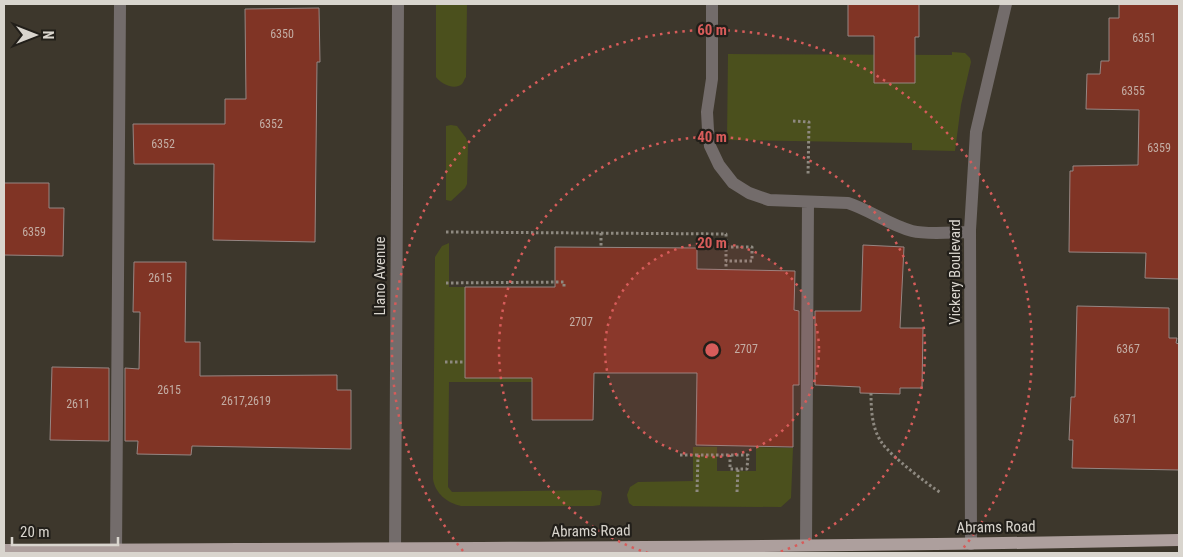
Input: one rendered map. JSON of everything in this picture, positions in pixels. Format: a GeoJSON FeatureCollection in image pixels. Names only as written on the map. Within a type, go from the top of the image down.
{"type":"FeatureCollection","features":[{"type":"Feature","properties":{"kind":"main road","name":"Abrams Road"},"geometry":{"type":"LineString","coordinates":[[4,550],[664,550],[806,545],[919,549],[971,544],[1179,540]]}},
{"type":"Feature","properties":{"kind":"street"},"geometry":{"type":"LineString","coordinates":[[116,551],[120,4]]}},
{"type":"Feature","properties":{"kind":"street","name":"Llano Avenue"},"geometry":{"type":"LineString","coordinates":[[395,551],[398,4]]}},
{"type":"Feature","properties":{"kind":"street"},"geometry":{"type":"LineString","coordinates":[[712,4],[712,79],[707,112],[708,130],[710,146],[719,164],[733,182],[749,193],[769,200],[848,203],[916,232],[970,232]]}},
{"type":"Feature","properties":{"kind":"street","name":"Vickery Boulevard"},"geometry":{"type":"LineString","coordinates":[[971,544],[970,232],[976,132],[1006,4]]}},
{"type":"Feature","properties":{"kind":"street"},"geometry":{"type":"LineString","coordinates":[[806,545],[808,202]]}},
{"type":"Feature","properties":{"kind":"path"},"geometry":{"type":"LineString","coordinates":[[793,121],[809,122],[808,202]]}},
{"type":"Feature","properties":{"kind":"path"},"geometry":{"type":"LineString","coordinates":[[446,232],[726,234],[726,270]]}},
{"type":"Feature","properties":{"kind":"path"},"geometry":{"type":"LineString","coordinates":[[601,233],[601,247]]}},
{"type":"Feature","properties":{"kind":"path"},"geometry":{"type":"LineString","coordinates":[[726,247],[752,247],[752,261],[726,260]]}},
{"type":"Feature","properties":{"kind":"path"},"geometry":{"type":"LineString","coordinates":[[446,282],[494,284],[564,282],[564,287]]}},
{"type":"Feature","properties":{"kind":"path"},"geometry":{"type":"LineString","coordinates":[[445,362],[465,362]]}},
{"type":"Feature","properties":{"kind":"path"},"geometry":{"type":"LineString","coordinates":[[871,394],[872,418],[881,442],[929,485],[941,493]]}},
{"type":"Feature","properties":{"kind":"path"},"geometry":{"type":"LineString","coordinates":[[680,455],[698,455],[730,455],[748,455],[747,469],[730,469],[730,455]]}},
{"type":"Feature","properties":{"kind":"path"},"geometry":{"type":"LineString","coordinates":[[697,492],[698,455]]}},
{"type":"Feature","properties":{"kind":"path"},"geometry":{"type":"LineString","coordinates":[[737,492],[738,469]]}},
{"type":"Feature","properties":{"kind":"green space"},"geometry":{"type":"Polygon","coordinates":[[[436,4],[467,4],[466,77],[459,86],[448,85],[436,77],[436,4]]]}},
{"type":"Feature","properties":{"kind":"green space"},"geometry":{"type":"Polygon","coordinates":[[[952,52],[965,53],[971,62],[961,105],[955,151],[912,150],[912,143],[727,140],[728,54],[952,55],[952,52]]]}},
{"type":"Feature","properties":{"kind":"green space"},"geometry":{"type":"Polygon","coordinates":[[[446,126],[457,126],[468,144],[467,184],[451,201],[446,200],[446,126]]]}},
{"type":"Feature","properties":{"kind":"green space"},"geometry":{"type":"Polygon","coordinates":[[[449,243],[449,287],[465,287],[465,378],[494,378],[494,358],[532,358],[532,382],[449,382],[448,487],[452,492],[595,490],[602,493],[600,505],[461,506],[447,500],[436,489],[433,479],[435,257],[442,246],[449,243]]]}},
{"type":"Feature","properties":{"kind":"green space"},"geometry":{"type":"Polygon","coordinates":[[[693,447],[717,447],[717,471],[756,471],[756,447],[793,448],[791,498],[781,507],[633,506],[629,503],[627,495],[630,487],[638,482],[693,481],[693,447]]]}},
{"type":"Feature","properties":{"kind":"building"},"geometry":{"type":"Polygon","coordinates":[[[848,4],[919,4],[919,37],[915,37],[915,83],[874,83],[874,36],[848,36],[848,4]]]}},
{"type":"Feature","properties":{"kind":"building"},"geometry":{"type":"Polygon","coordinates":[[[1119,4],[1179,4],[1179,279],[1145,278],[1146,253],[1069,252],[1070,171],[1073,171],[1073,166],[1138,165],[1139,110],[1086,109],[1087,74],[1100,74],[1101,61],[1109,61],[1109,18],[1119,18],[1119,4]]]}},
{"type":"Feature","properties":{"kind":"building"},"geometry":{"type":"Polygon","coordinates":[[[319,8],[320,62],[317,62],[315,242],[213,240],[214,164],[134,164],[133,124],[225,124],[225,99],[246,99],[245,9],[319,8]]]}},
{"type":"Feature","properties":{"kind":"building"},"geometry":{"type":"Polygon","coordinates":[[[4,183],[49,183],[49,208],[64,208],[63,256],[4,255],[4,183]]]}},
{"type":"Feature","properties":{"kind":"building"},"geometry":{"type":"Polygon","coordinates":[[[863,245],[904,247],[900,328],[923,328],[922,388],[900,388],[900,394],[860,393],[860,387],[815,385],[815,311],[861,311],[863,245]]]}},
{"type":"Feature","properties":{"kind":"building"},"geometry":{"type":"Polygon","coordinates":[[[555,247],[697,248],[697,269],[795,271],[794,310],[799,311],[799,385],[793,385],[793,447],[696,445],[697,373],[594,373],[593,420],[532,420],[532,378],[465,378],[465,287],[555,287],[555,247]]]}},
{"type":"Feature","properties":{"kind":"building"},"geometry":{"type":"Polygon","coordinates":[[[134,262],[186,262],[185,342],[200,342],[200,376],[337,375],[337,390],[351,390],[351,449],[192,446],[191,455],[137,454],[138,441],[125,441],[125,368],[139,369],[140,312],[133,312],[134,262]]]}},
{"type":"Feature","properties":{"kind":"building"},"geometry":{"type":"Polygon","coordinates":[[[1077,306],[1169,308],[1169,338],[1177,338],[1176,343],[1179,344],[1179,470],[1072,468],[1073,440],[1069,440],[1071,397],[1075,397],[1077,306]]]}},
{"type":"Feature","properties":{"kind":"building"},"geometry":{"type":"Polygon","coordinates":[[[52,367],[109,368],[109,441],[50,440],[52,367]]]}}]}
